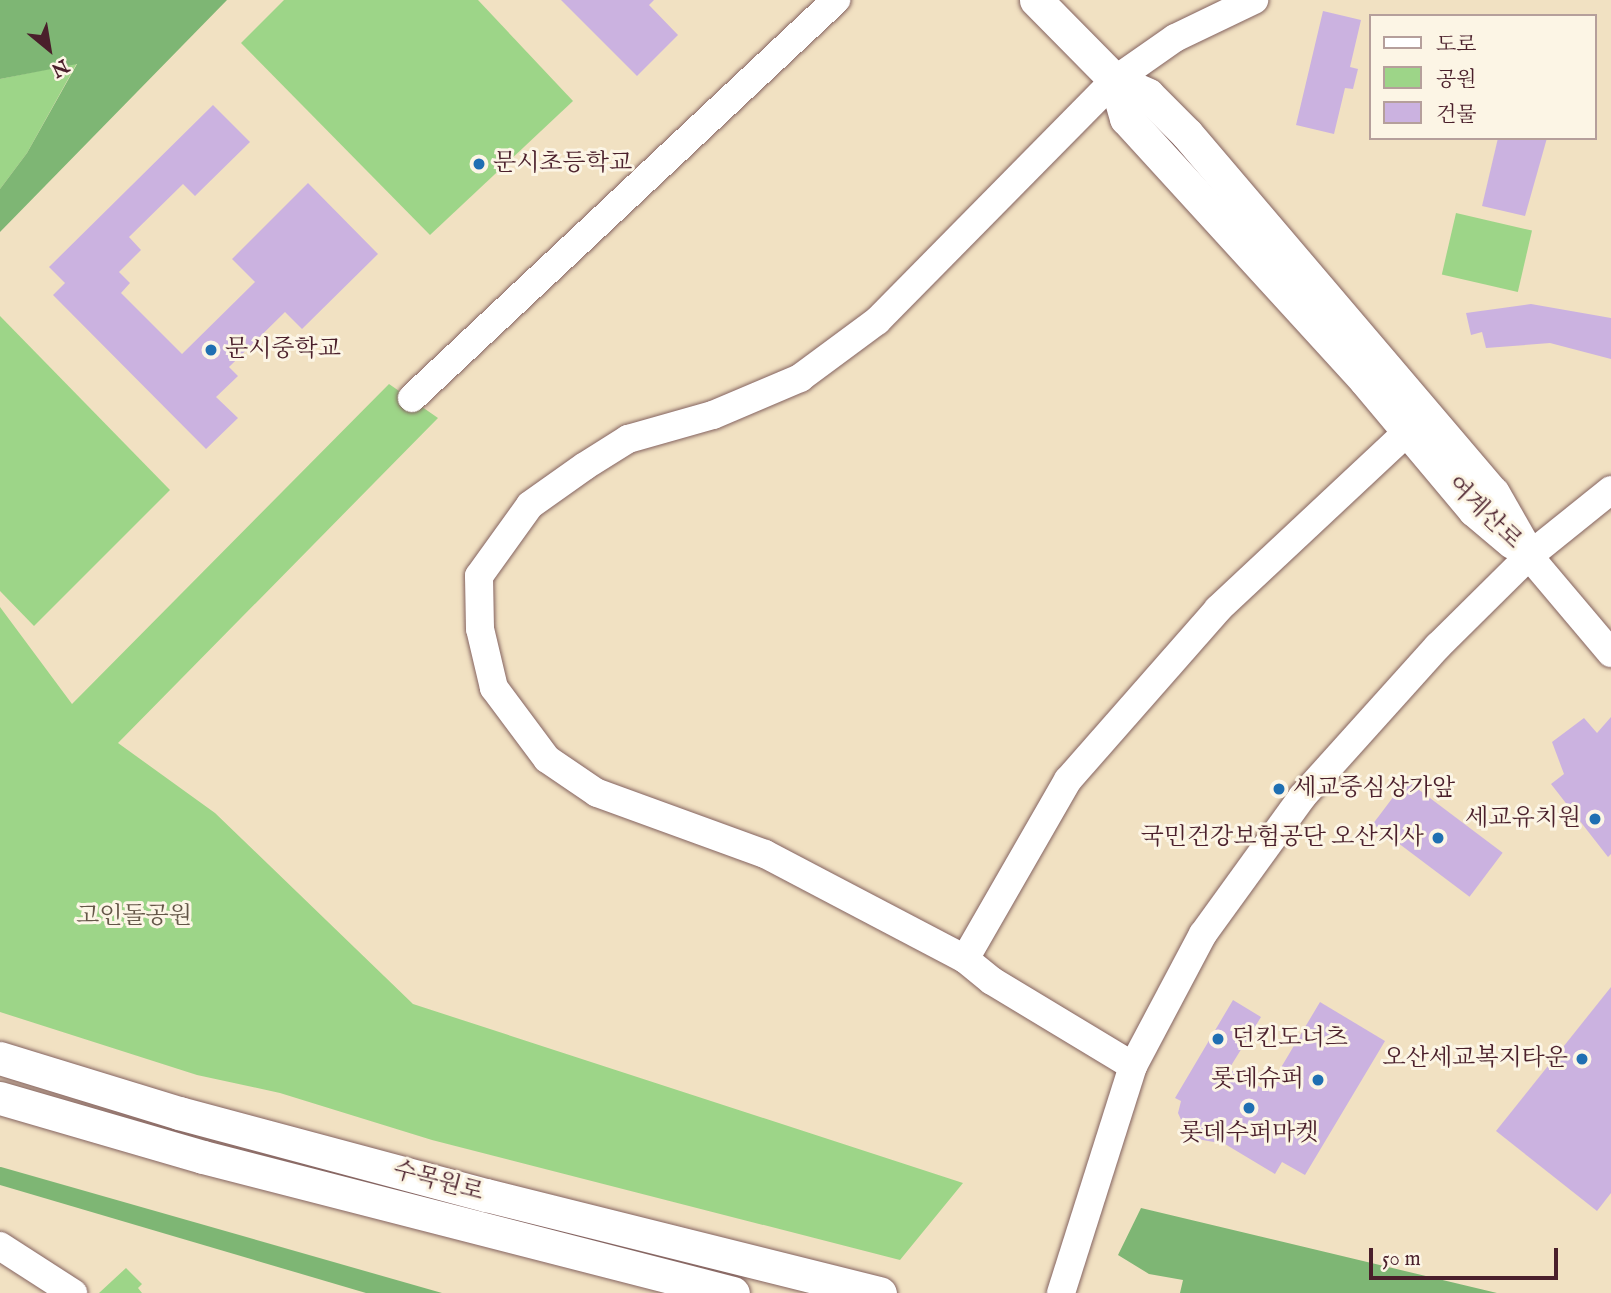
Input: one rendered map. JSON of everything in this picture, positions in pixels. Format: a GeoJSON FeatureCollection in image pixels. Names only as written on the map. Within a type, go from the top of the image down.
{"type":"FeatureCollection","features":[{"type":"Feature","properties":{"kind":"street"},"geometry":{"type":"LineString","coordinates":[[412,398],[836,0]]}},
{"type":"Feature","properties":{"kind":"street","name":"여계산로"},"geometry":{"type":"LineString","coordinates":[[1036,0],[1115,80],[1148,95],[1264,221],[1493,493],[1529,556]]}},
{"type":"Feature","properties":{"kind":"street"},"geometry":{"type":"LineString","coordinates":[[1133,1066],[992,981],[965,959],[765,854],[597,793],[547,759],[494,688],[480,629],[479,576],[530,505],[584,466],[628,439],[713,415],[800,378],[877,321],[1115,80],[1175,38],[1255,0]]}},
{"type":"Feature","properties":{"kind":"street","name":"여계산로"},"geometry":{"type":"LineString","coordinates":[[1115,80],[1126,118],[1408,431],[1474,510],[1529,556]]}},
{"type":"Feature","properties":{"kind":"street"},"geometry":{"type":"LineString","coordinates":[[965,959],[1068,780],[1218,608],[1408,431]]}},
{"type":"Feature","properties":{"kind":"street"},"geometry":{"type":"LineString","coordinates":[[1062,1293],[1133,1066],[1203,934],[1302,797],[1438,646],[1529,556],[1611,490]]}},
{"type":"Feature","properties":{"kind":"street"},"geometry":{"type":"LineString","coordinates":[[1529,556],[1611,653]]}},
{"type":"Feature","properties":{"kind":"street","name":"수목원로"},"geometry":{"type":"LineString","coordinates":[[0,1058],[178,1113],[486,1195],[880,1293]]}},
{"type":"Feature","properties":{"kind":"street","name":"수목원로"},"geometry":{"type":"LineString","coordinates":[[0,1098],[203,1157],[733,1293]]}},
{"type":"Feature","properties":{"kind":"street"},"geometry":{"type":"LineString","coordinates":[[0,1246],[73,1293]]}},
{"type":"Feature","properties":{"kind":"green space"},"geometry":{"type":"Polygon","coordinates":[[[0,0],[227,0],[0,232],[0,189],[27,153],[77,64],[0,79],[0,0]]]}},
{"type":"Feature","properties":{"kind":"green space"},"geometry":{"type":"Polygon","coordinates":[[[284,0],[478,0],[573,101],[430,235],[241,43],[284,0]]]}},
{"type":"Feature","properties":{"kind":"green space"},"geometry":{"type":"Polygon","coordinates":[[[77,63],[27,153],[0,189],[0,79],[77,63]]]}},
{"type":"Feature","properties":{"kind":"green space"},"geometry":{"type":"Polygon","coordinates":[[[1456,213],[1532,231],[1518,292],[1442,274],[1456,213]]]}},
{"type":"Feature","properties":{"kind":"green space"},"geometry":{"type":"Polygon","coordinates":[[[0,316],[170,490],[34,626],[0,591],[0,316]]]}},
{"type":"Feature","properties":{"kind":"green space","name":"고인돌공원"},"geometry":{"type":"Polygon","coordinates":[[[389,384],[438,418],[118,743],[215,813],[413,1004],[963,1183],[900,1260],[432,1140],[280,1093],[197,1075],[0,1012],[0,607],[72,704],[389,384]]]}},
{"type":"Feature","properties":{"kind":"green space"},"geometry":{"type":"Polygon","coordinates":[[[0,1167],[442,1293],[366,1293],[0,1185],[0,1167]]]}},
{"type":"Feature","properties":{"kind":"green space"},"geometry":{"type":"Polygon","coordinates":[[[1141,1208],[1497,1293],[1180,1293],[1183,1280],[1149,1274],[1118,1255],[1141,1208]]]}},
{"type":"Feature","properties":{"kind":"green space"},"geometry":{"type":"Polygon","coordinates":[[[126,1268],[142,1284],[138,1288],[142,1293],[99,1293],[126,1268]]]}},
{"type":"Feature","properties":{"kind":"building"},"geometry":{"type":"Polygon","coordinates":[[[561,0],[654,0],[649,5],[678,35],[637,76],[561,0]]]}},
{"type":"Feature","properties":{"kind":"building"},"geometry":{"type":"Polygon","coordinates":[[[1323,11],[1361,20],[1350,67],[1358,69],[1353,89],[1345,88],[1334,134],[1296,125],[1323,11]]]}},
{"type":"Feature","properties":{"kind":"building"},"geometry":{"type":"Polygon","coordinates":[[[213,105],[250,142],[195,196],[183,184],[129,237],[141,250],[119,272],[130,283],[121,293],[182,354],[255,282],[232,259],[308,183],[378,254],[302,329],[285,312],[229,367],[238,376],[216,397],[238,418],[206,449],[53,295],[65,283],[49,267],[213,105]]]}},
{"type":"Feature","properties":{"kind":"building"},"geometry":{"type":"Polygon","coordinates":[[[1498,140],[1546,140],[1525,216],[1482,206],[1498,140]]]}},
{"type":"Feature","properties":{"kind":"building"},"geometry":{"type":"Polygon","coordinates":[[[1531,304],[1611,318],[1611,359],[1550,343],[1486,348],[1482,332],[1471,335],[1466,313],[1531,304]]]}},
{"type":"Feature","properties":{"kind":"building","name":"세교유치원"},"geometry":{"type":"Polygon","coordinates":[[[1611,717],[1611,854],[1608,857],[1551,784],[1564,774],[1552,742],[1584,718],[1597,733],[1611,717]]]}},
{"type":"Feature","properties":{"kind":"building","name":"국민건강보험공단 오산지사"},"geometry":{"type":"Polygon","coordinates":[[[1406,780],[1503,853],[1470,897],[1373,824],[1406,780]]]}},
{"type":"Feature","properties":{"kind":"building","name":"오산세교복지타운"},"geometry":{"type":"Polygon","coordinates":[[[1611,987],[1611,1193],[1597,1211],[1496,1131],[1611,987]]]}},
{"type":"Feature","properties":{"kind":"building","name":"롯데슈퍼"},"geometry":{"type":"Polygon","coordinates":[[[1233,1000],[1261,1017],[1229,1069],[1267,1091],[1320,1002],[1385,1041],[1305,1175],[1282,1162],[1275,1174],[1225,1144],[1197,1139],[1187,1133],[1178,1113],[1181,1101],[1175,1098],[1233,1000]]]}},
{"type":"Feature","properties":{"kind":"place","name":"문시초등학교"},"geometry":{"type":"Point","coordinates":[479,164]}},
{"type":"Feature","properties":{"kind":"place","name":"문시중학교"},"geometry":{"type":"Point","coordinates":[211,350]}},
{"type":"Feature","properties":{"kind":"place","name":"세교중심상가앞"},"geometry":{"type":"Point","coordinates":[1279,789]}},
{"type":"Feature","properties":{"kind":"place","name":"세교유치원"},"geometry":{"type":"Point","coordinates":[1595,819]}},
{"type":"Feature","properties":{"kind":"place","name":"국민건강보험공단 오산지사"},"geometry":{"type":"Point","coordinates":[1438,838]}},
{"type":"Feature","properties":{"kind":"place","name":"던킨도너츠"},"geometry":{"type":"Point","coordinates":[1218,1039]}},
{"type":"Feature","properties":{"kind":"place","name":"오산세교복지타운"},"geometry":{"type":"Point","coordinates":[1582,1059]}},
{"type":"Feature","properties":{"kind":"place","name":"롯데슈퍼"},"geometry":{"type":"Point","coordinates":[1318,1080]}},
{"type":"Feature","properties":{"kind":"place","name":"롯데수퍼마켓"},"geometry":{"type":"Point","coordinates":[1249,1108]}}]}
